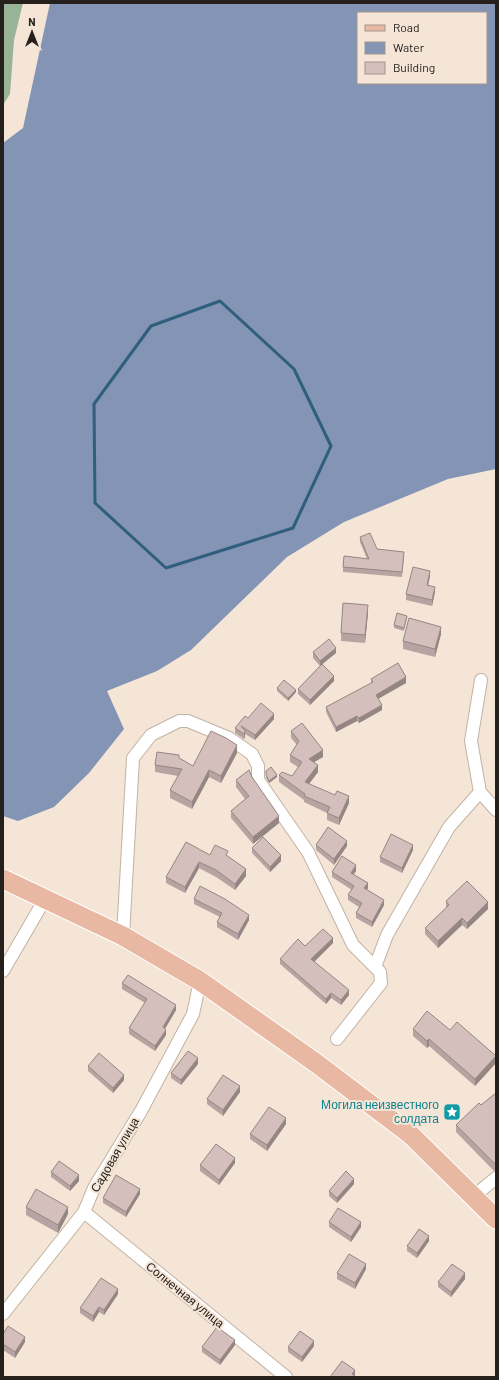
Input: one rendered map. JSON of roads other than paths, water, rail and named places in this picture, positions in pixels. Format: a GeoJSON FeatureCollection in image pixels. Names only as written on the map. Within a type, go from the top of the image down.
{"type":"FeatureCollection","features":[{"type":"Feature","properties":{"kind":"main road"},"geometry":{"type":"LineString","coordinates":[[3,880],[123,936],[200,981],[316,1063],[411,1135],[496,1219]]}},
{"type":"Feature","properties":{"kind":"street"},"geometry":{"type":"LineString","coordinates":[[481,680],[471,741],[480,792],[496,810]]}},
{"type":"Feature","properties":{"kind":"street"},"geometry":{"type":"LineString","coordinates":[[123,936],[132,758],[152,735],[179,721],[188,721],[229,738],[252,754],[258,766],[258,780],[308,852],[353,944],[380,972],[381,983],[337,1039]]}},
{"type":"Feature","properties":{"kind":"street"},"geometry":{"type":"LineString","coordinates":[[375,967],[387,935],[449,827],[480,792]]}},
{"type":"Feature","properties":{"kind":"street"},"geometry":{"type":"LineString","coordinates":[[3,971],[45,899]]}},
{"type":"Feature","properties":{"kind":"street","name":"Садовая улица"},"geometry":{"type":"LineString","coordinates":[[3,1314],[84,1212],[94,1188],[141,1111],[193,1014],[200,981]]}},
{"type":"Feature","properties":{"kind":"street"},"geometry":{"type":"LineString","coordinates":[[474,1196],[496,1178]]}},
{"type":"Feature","properties":{"kind":"street","name":"Солнечная улица"},"geometry":{"type":"LineString","coordinates":[[84,1212],[286,1377]]}},
{"type":"Feature","properties":{"kind":"water"},"geometry":{"type":"Polygon","coordinates":[[[50,3],[496,3],[496,469],[448,479],[344,522],[287,557],[191,650],[157,671],[107,691],[124,729],[89,773],[54,807],[18,821],[3,816],[3,143],[23,128],[50,3]]]}},
{"type":"Feature","properties":{"kind":"place","name":"Могила неизвестного солдата"},"geometry":{"type":"Point","coordinates":[452,1112]}}]}
